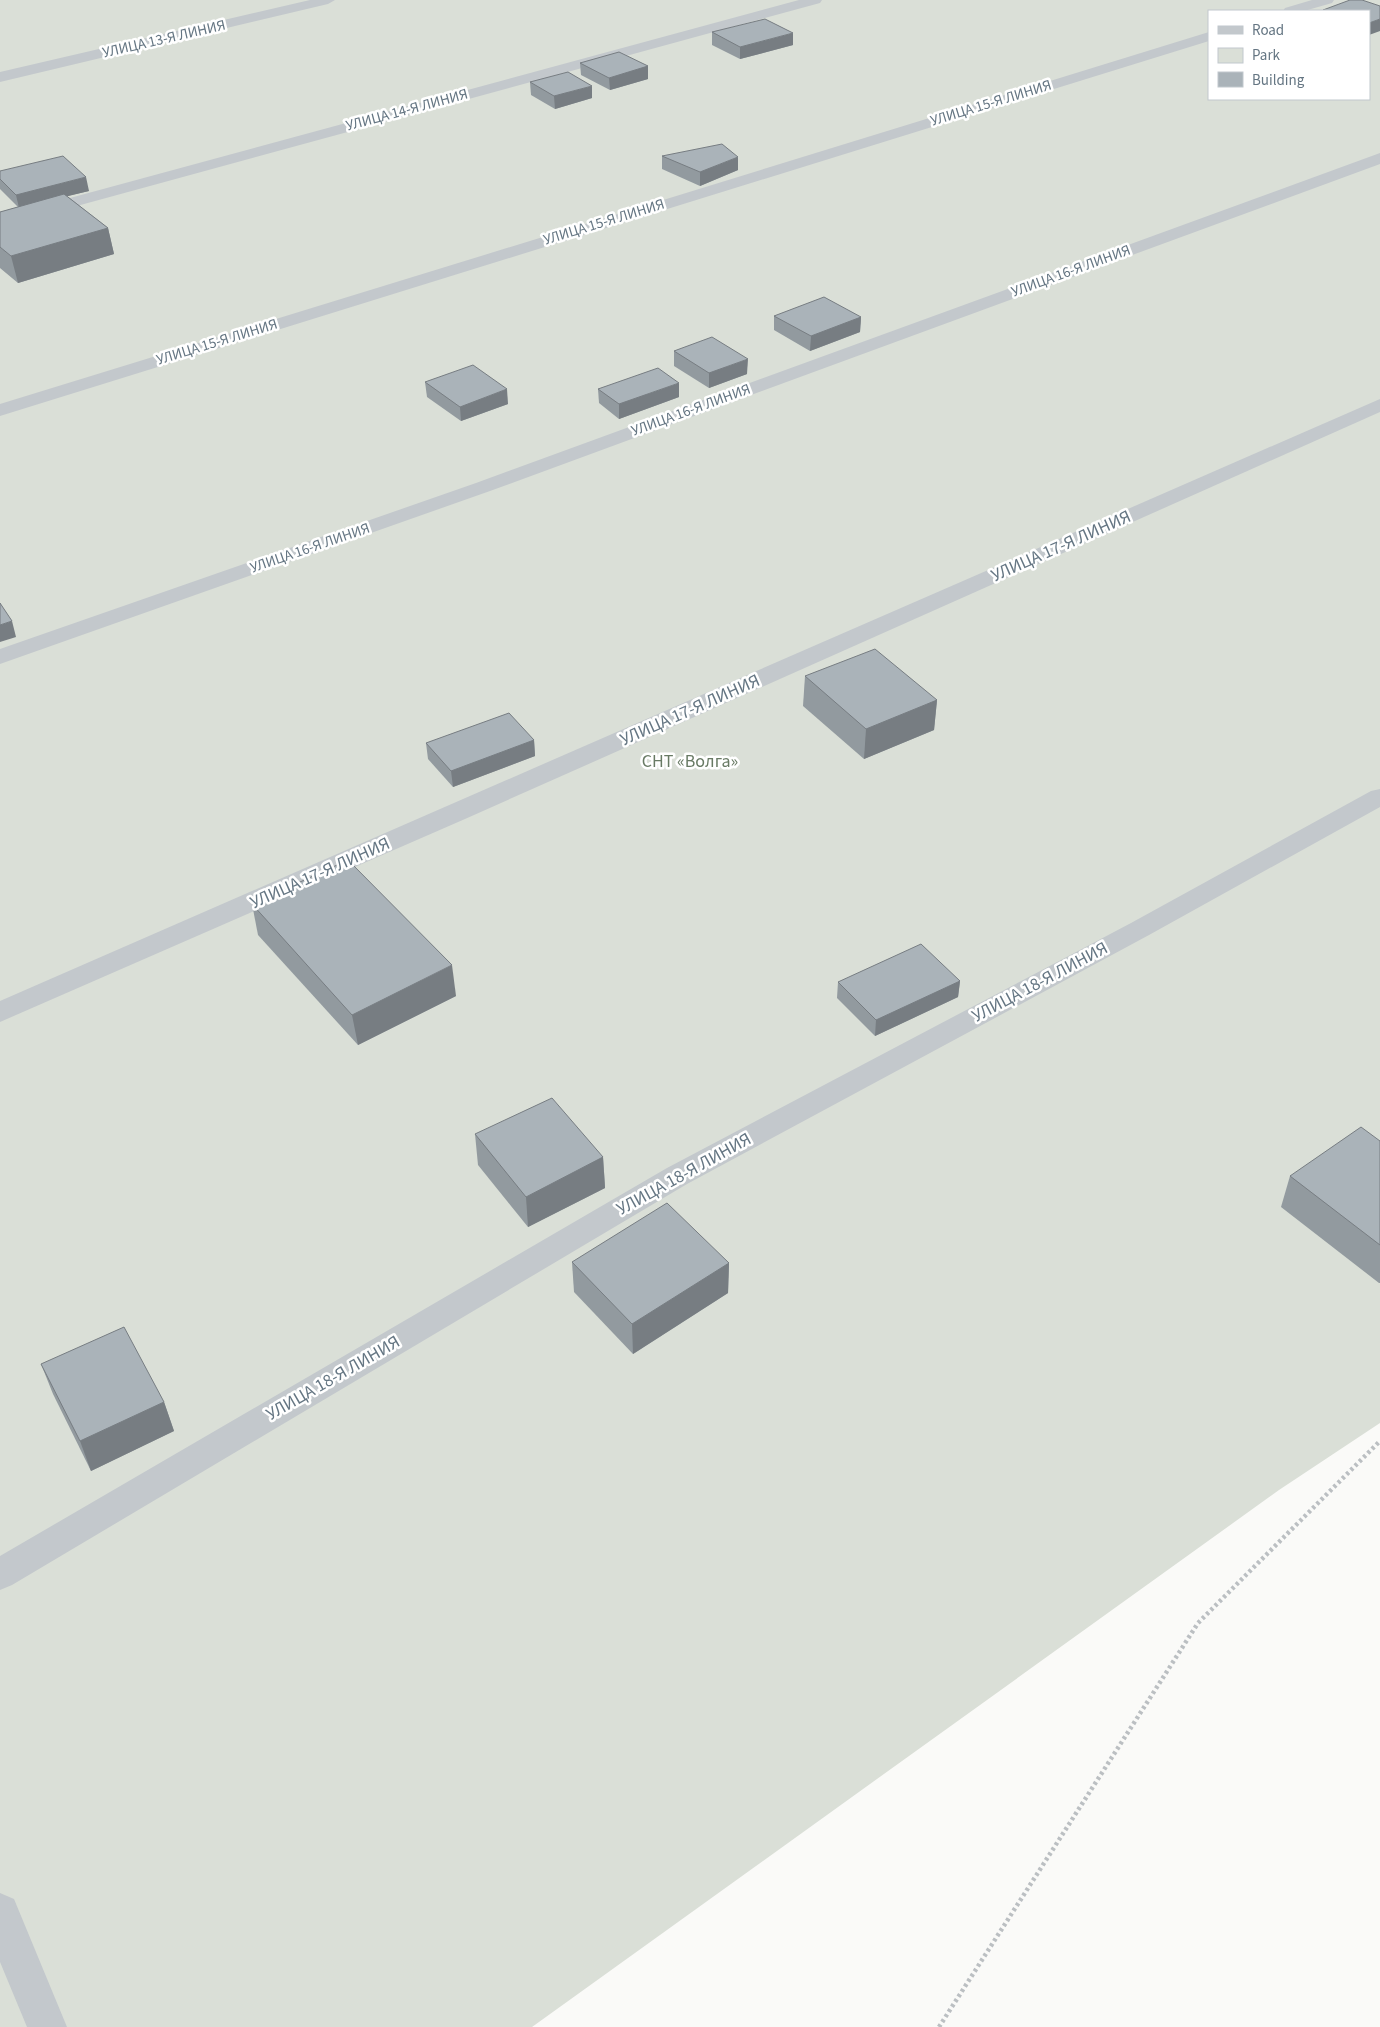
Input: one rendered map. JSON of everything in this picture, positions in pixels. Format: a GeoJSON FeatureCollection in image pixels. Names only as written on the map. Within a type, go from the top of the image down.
{"type":"FeatureCollection","features":[{"type":"Feature","properties":{"kind":"street","name":"УЛИЦА 13-Я ЛИНИЯ"},"geometry":{"type":"LineString","coordinates":[[0,78],[328,0]]}},
{"type":"Feature","properties":{"kind":"street","name":"УЛИЦА 14-Я ЛИНИЯ"},"geometry":{"type":"LineString","coordinates":[[0,222],[815,0]]}},
{"type":"Feature","properties":{"kind":"street"},"geometry":{"type":"LineString","coordinates":[[1293,10],[1327,0]]}},
{"type":"Feature","properties":{"kind":"street","name":"УЛИЦА 15-Я ЛИНИЯ"},"geometry":{"type":"LineString","coordinates":[[0,410],[1208,36]]}},
{"type":"Feature","properties":{"kind":"street","name":"УЛИЦА 16-Я ЛИНИЯ"},"geometry":{"type":"LineString","coordinates":[[0,657],[483,487],[1380,158]]}},
{"type":"Feature","properties":{"kind":"street","name":"УЛИЦА 17-Я ЛИНИЯ"},"geometry":{"type":"LineString","coordinates":[[0,1012],[1380,405]]}},
{"type":"Feature","properties":{"kind":"street","name":"УЛИЦА 18-Я ЛИНИЯ"},"geometry":{"type":"LineString","coordinates":[[0,1574],[677,1176],[1140,929],[1380,797]]}},
{"type":"Feature","properties":{"kind":"street"},"geometry":{"type":"LineString","coordinates":[[0,1913],[47,2027]]}},
{"type":"Feature","properties":{"kind":"path"},"geometry":{"type":"LineString","coordinates":[[939,2027],[1198,1623],[1380,1441]]}},
{"type":"Feature","properties":{"kind":"green space","name":"СНТ «Волга»"},"geometry":{"type":"Polygon","coordinates":[[[0,0],[1380,0],[1380,1423],[1279,1490],[532,2027],[0,2027],[0,0]]]}},
{"type":"Feature","properties":{"kind":"building"},"geometry":{"type":"Polygon","coordinates":[[[1350,0],[1362,0],[1380,6],[1380,19],[1370,23],[1370,10],[1323,10],[1350,0]]]}},
{"type":"Feature","properties":{"kind":"building"},"geometry":{"type":"Polygon","coordinates":[[[765,19],[793,33],[740,47],[712,32],[765,19]]]}},
{"type":"Feature","properties":{"kind":"building"},"geometry":{"type":"Polygon","coordinates":[[[619,52],[648,66],[609,78],[580,63],[619,52]]]}},
{"type":"Feature","properties":{"kind":"building"},"geometry":{"type":"Polygon","coordinates":[[[568,72],[592,86],[554,96],[530,82],[568,72]]]}},
{"type":"Feature","properties":{"kind":"building"},"geometry":{"type":"Polygon","coordinates":[[[722,144],[738,157],[700,172],[662,156],[722,144]]]}},
{"type":"Feature","properties":{"kind":"building"},"geometry":{"type":"Polygon","coordinates":[[[63,156],[86,177],[16,195],[0,179],[0,171],[63,156]]]}},
{"type":"Feature","properties":{"kind":"building"},"geometry":{"type":"Polygon","coordinates":[[[64,194],[108,228],[11,256],[0,247],[0,212],[64,194]]]}},
{"type":"Feature","properties":{"kind":"building"},"geometry":{"type":"Polygon","coordinates":[[[824,297],[861,317],[811,336],[774,316],[824,297]]]}},
{"type":"Feature","properties":{"kind":"building"},"geometry":{"type":"Polygon","coordinates":[[[712,337],[748,359],[709,373],[674,351],[712,337]]]}},
{"type":"Feature","properties":{"kind":"building"},"geometry":{"type":"Polygon","coordinates":[[[473,365],[507,389],[460,407],[425,382],[473,365]]]}},
{"type":"Feature","properties":{"kind":"building"},"geometry":{"type":"Polygon","coordinates":[[[658,368],[679,383],[619,404],[598,389],[658,368]]]}},
{"type":"Feature","properties":{"kind":"building"},"geometry":{"type":"Polygon","coordinates":[[[0,603],[12,621],[0,625],[0,603]]]}},
{"type":"Feature","properties":{"kind":"building"},"geometry":{"type":"Polygon","coordinates":[[[875,649],[937,700],[866,729],[805,676],[875,649]]]}},
{"type":"Feature","properties":{"kind":"building"},"geometry":{"type":"Polygon","coordinates":[[[509,713],[534,740],[451,771],[426,743],[509,713]]]}},
{"type":"Feature","properties":{"kind":"building"},"geometry":{"type":"Polygon","coordinates":[[[348,860],[452,965],[352,1015],[252,904],[348,860]]]}},
{"type":"Feature","properties":{"kind":"building"},"geometry":{"type":"Polygon","coordinates":[[[921,944],[960,981],[876,1020],[838,982],[921,944]]]}},
{"type":"Feature","properties":{"kind":"building"},"geometry":{"type":"Polygon","coordinates":[[[552,1098],[603,1157],[526,1197],[475,1134],[552,1098]]]}},
{"type":"Feature","properties":{"kind":"building"},"geometry":{"type":"Polygon","coordinates":[[[1361,1127],[1380,1141],[1380,1245],[1290,1176],[1361,1127]]]}},
{"type":"Feature","properties":{"kind":"building"},"geometry":{"type":"Polygon","coordinates":[[[667,1203],[729,1263],[632,1324],[572,1262],[667,1203]]]}},
{"type":"Feature","properties":{"kind":"building"},"geometry":{"type":"Polygon","coordinates":[[[124,1327],[164,1402],[80,1441],[41,1364],[124,1327]]]}}]}
